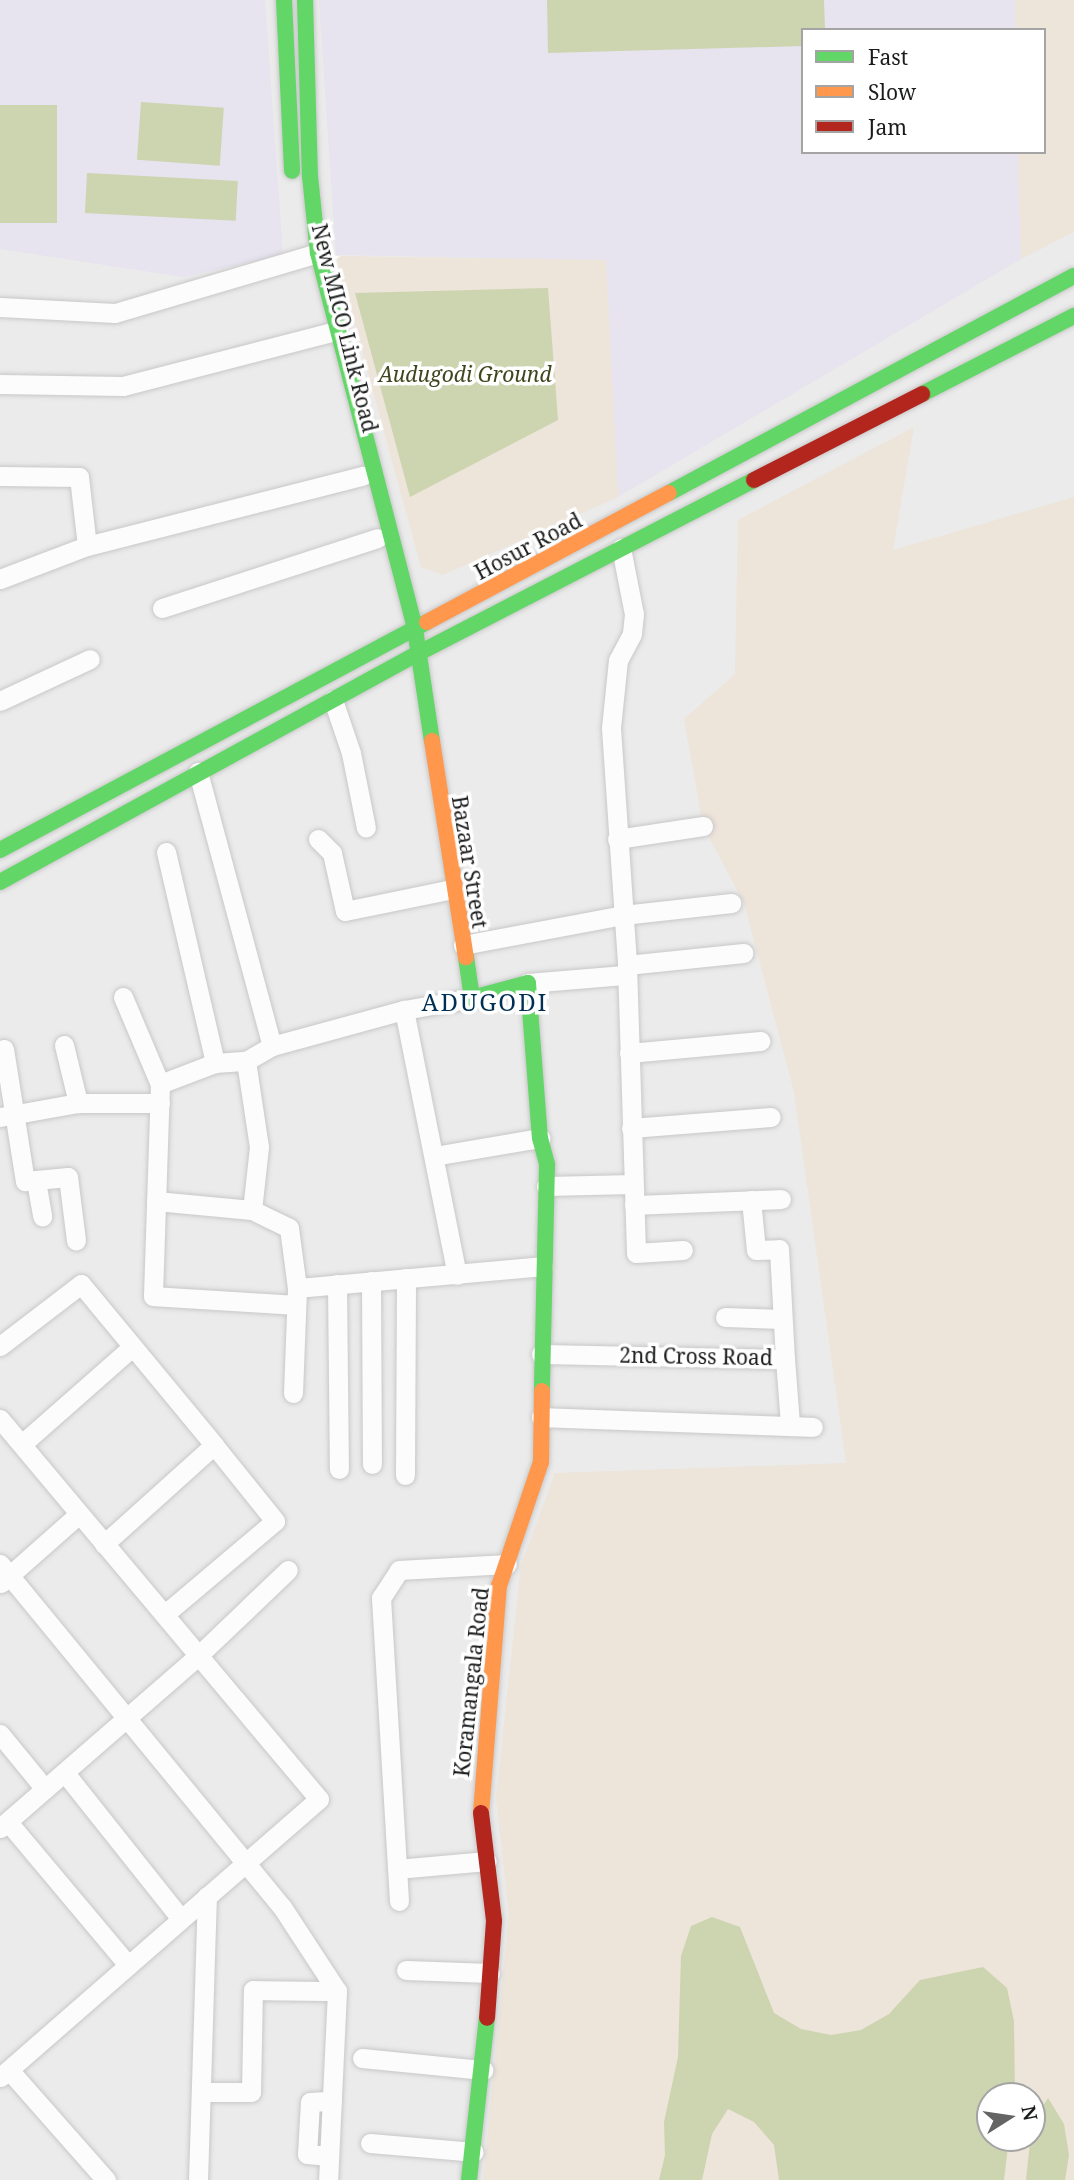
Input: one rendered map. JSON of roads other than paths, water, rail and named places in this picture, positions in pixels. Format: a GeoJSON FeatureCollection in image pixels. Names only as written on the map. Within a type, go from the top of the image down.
{"type":"FeatureCollection","features":[{"type":"Feature","properties":{"kind":"street"},"geometry":{"type":"LineString","coordinates":[[284,0],[293,184]]}},
{"type":"Feature","properties":{"kind":"street","name":"New MICO Link Road"},"geometry":{"type":"LineString","coordinates":[[305,0],[310,176],[309,255]]}},
{"type":"Feature","properties":{"kind":"street","name":"New MICO Link Road"},"geometry":{"type":"LineString","coordinates":[[298,235],[309,255],[332,332],[408,633],[411,658]]}},
{"type":"Feature","properties":{"kind":"street"},"geometry":{"type":"LineString","coordinates":[[0,307],[115,313],[309,255]]}},
{"type":"Feature","properties":{"kind":"street","name":"Hosur Road"},"geometry":{"type":"LineString","coordinates":[[5,847],[1074,276]]}},
{"type":"Feature","properties":{"kind":"street"},"geometry":{"type":"LineString","coordinates":[[0,881],[411,658],[1074,316]]}},
{"type":"Feature","properties":{"kind":"street"},"geometry":{"type":"LineString","coordinates":[[0,384],[122,386],[332,332]]}},
{"type":"Feature","properties":{"kind":"street","name":"New MICO Link Road"},"geometry":{"type":"LineString","coordinates":[[332,332],[377,538],[408,633]]}},
{"type":"Feature","properties":{"kind":"street"},"geometry":{"type":"LineString","coordinates":[[0,476],[79,477],[87,546]]}},
{"type":"Feature","properties":{"kind":"street"},"geometry":{"type":"LineString","coordinates":[[0,579],[87,546],[362,477]]}},
{"type":"Feature","properties":{"kind":"street"},"geometry":{"type":"LineString","coordinates":[[162,608],[377,538]]}},
{"type":"Feature","properties":{"kind":"street"},"geometry":{"type":"LineString","coordinates":[[621,548],[634,614],[632,634],[618,660],[611,728],[623,915],[636,1253],[683,1250]]}},
{"type":"Feature","properties":{"kind":"street","name":"Bazaar Street"},"geometry":{"type":"LineString","coordinates":[[411,658],[421,725],[428,733],[472,998]]}},
{"type":"Feature","properties":{"kind":"street"},"geometry":{"type":"LineString","coordinates":[[0,701],[90,659]]}},
{"type":"Feature","properties":{"kind":"street"},"geometry":{"type":"LineString","coordinates":[[333,700],[351,753],[366,828]]}},
{"type":"Feature","properties":{"kind":"street"},"geometry":{"type":"LineString","coordinates":[[198,772],[225,858],[272,1046]]}},
{"type":"Feature","properties":{"kind":"street"},"geometry":{"type":"LineString","coordinates":[[0,826],[5,847]]}},
{"type":"Feature","properties":{"kind":"street"},"geometry":{"type":"LineString","coordinates":[[617,839],[703,826]]}},
{"type":"Feature","properties":{"kind":"street"},"geometry":{"type":"LineString","coordinates":[[318,839],[332,853],[345,911],[453,889]]}},
{"type":"Feature","properties":{"kind":"street"},"geometry":{"type":"LineString","coordinates":[[166,852],[215,1063]]}},
{"type":"Feature","properties":{"kind":"street"},"geometry":{"type":"LineString","coordinates":[[463,945],[623,915],[731,903]]}},
{"type":"Feature","properties":{"kind":"street"},"geometry":{"type":"LineString","coordinates":[[8,1116],[78,1103],[160,1094],[215,1063],[246,1061],[272,1046],[404,1010],[472,998],[528,983],[743,953]]}},
{"type":"Feature","properties":{"kind":"street","name":"Koramangala Road"},"geometry":{"type":"LineString","coordinates":[[469,2180],[484,2070],[494,1921],[480,1804],[499,1586],[541,1462],[546,1186],[528,983]]}},
{"type":"Feature","properties":{"kind":"street"},"geometry":{"type":"LineString","coordinates":[[123,997],[160,1094],[153,1296],[297,1296],[337,1284],[543,1266]]}},
{"type":"Feature","properties":{"kind":"street"},"geometry":{"type":"LineString","coordinates":[[404,1010],[457,1275]]}},
{"type":"Feature","properties":{"kind":"street"},"geometry":{"type":"LineString","coordinates":[[629,1053],[760,1041]]}},
{"type":"Feature","properties":{"kind":"street"},"geometry":{"type":"LineString","coordinates":[[64,1045],[78,1103]]}},
{"type":"Feature","properties":{"kind":"street"},"geometry":{"type":"LineString","coordinates":[[4,1049],[8,1116],[25,1181],[68,1177],[76,1240]]}},
{"type":"Feature","properties":{"kind":"street"},"geometry":{"type":"LineString","coordinates":[[246,1061],[259,1147],[253,1210]]}},
{"type":"Feature","properties":{"kind":"street"},"geometry":{"type":"LineString","coordinates":[[631,1128],[771,1117]]}},
{"type":"Feature","properties":{"kind":"street"},"geometry":{"type":"LineString","coordinates":[[434,1156],[540,1138]]}},
{"type":"Feature","properties":{"kind":"street"},"geometry":{"type":"LineString","coordinates":[[36,1181],[43,1216]]}},
{"type":"Feature","properties":{"kind":"street"},"geometry":{"type":"LineString","coordinates":[[546,1186],[633,1184]]}},
{"type":"Feature","properties":{"kind":"street"},"geometry":{"type":"LineString","coordinates":[[634,1205],[781,1199]]}},
{"type":"Feature","properties":{"kind":"street"},"geometry":{"type":"LineString","coordinates":[[751,1200],[756,1250],[779,1249],[785,1359]]}},
{"type":"Feature","properties":{"kind":"street"},"geometry":{"type":"LineString","coordinates":[[156,1201],[253,1210],[289,1228],[297,1296],[293,1393]]}},
{"type":"Feature","properties":{"kind":"street"},"geometry":{"type":"LineString","coordinates":[[405,1475],[406,1278]]}},
{"type":"Feature","properties":{"kind":"street"},"geometry":{"type":"LineString","coordinates":[[371,1280],[372,1464]]}},
{"type":"Feature","properties":{"kind":"street"},"geometry":{"type":"LineString","coordinates":[[0,1346],[80,1284],[275,1521],[165,1614]]}},
{"type":"Feature","properties":{"kind":"street"},"geometry":{"type":"LineString","coordinates":[[337,1284],[339,1468]]}},
{"type":"Feature","properties":{"kind":"street"},"geometry":{"type":"LineString","coordinates":[[725,1317],[782,1320]]}},
{"type":"Feature","properties":{"kind":"street"},"geometry":{"type":"LineString","coordinates":[[22,1444],[132,1346]]}},
{"type":"Feature","properties":{"kind":"street","name":"2nd Cross Road"},"geometry":{"type":"LineString","coordinates":[[541,1354],[785,1359],[790,1424]]}},
{"type":"Feature","properties":{"kind":"street"},"geometry":{"type":"LineString","coordinates":[[541,1417],[790,1424],[813,1427]]}},
{"type":"Feature","properties":{"kind":"street"},"geometry":{"type":"LineString","coordinates":[[0,1419],[104,1544],[201,1653],[319,1799],[4,2073],[106,2180]]}},
{"type":"Feature","properties":{"kind":"street"},"geometry":{"type":"LineString","coordinates":[[104,1544],[214,1445]]}},
{"type":"Feature","properties":{"kind":"street"},"geometry":{"type":"LineString","coordinates":[[79,1514],[3,1574],[246,1862],[337,1991],[328,2180]]}},
{"type":"Feature","properties":{"kind":"street"},"geometry":{"type":"LineString","coordinates":[[399,1901],[381,1598],[399,1570],[507,1564]]}},
{"type":"Feature","properties":{"kind":"street"},"geometry":{"type":"LineString","coordinates":[[128,1965],[4,1825],[201,1653],[288,1570]]}},
{"type":"Feature","properties":{"kind":"street"},"geometry":{"type":"LineString","coordinates":[[0,1734],[46,1789]]}},
{"type":"Feature","properties":{"kind":"street"},"geometry":{"type":"LineString","coordinates":[[65,1773],[181,1919]]}},
{"type":"Feature","properties":{"kind":"street"},"geometry":{"type":"LineString","coordinates":[[397,1869],[487,1861]]}},
{"type":"Feature","properties":{"kind":"street"},"geometry":{"type":"LineString","coordinates":[[198,2180],[207,1896]]}},
{"type":"Feature","properties":{"kind":"street"},"geometry":{"type":"LineString","coordinates":[[406,1970],[490,1973]]}},
{"type":"Feature","properties":{"kind":"street"},"geometry":{"type":"LineString","coordinates":[[201,2092],[251,2092],[253,1990],[337,1991]]}},
{"type":"Feature","properties":{"kind":"street"},"geometry":{"type":"LineString","coordinates":[[362,2059],[484,2070]]}},
{"type":"Feature","properties":{"kind":"street"},"geometry":{"type":"LineString","coordinates":[[370,2144],[474,2152]]}},
{"type":"Feature","properties":{"kind":"district","name":"ADUGODI"},"geometry":{"type":"Point","coordinates":[485,1002]}},
{"type":"Feature","properties":{"kind":"park label","name":"Audugodi Ground"},"geometry":{"type":"Point","coordinates":[465,374]}}]}
